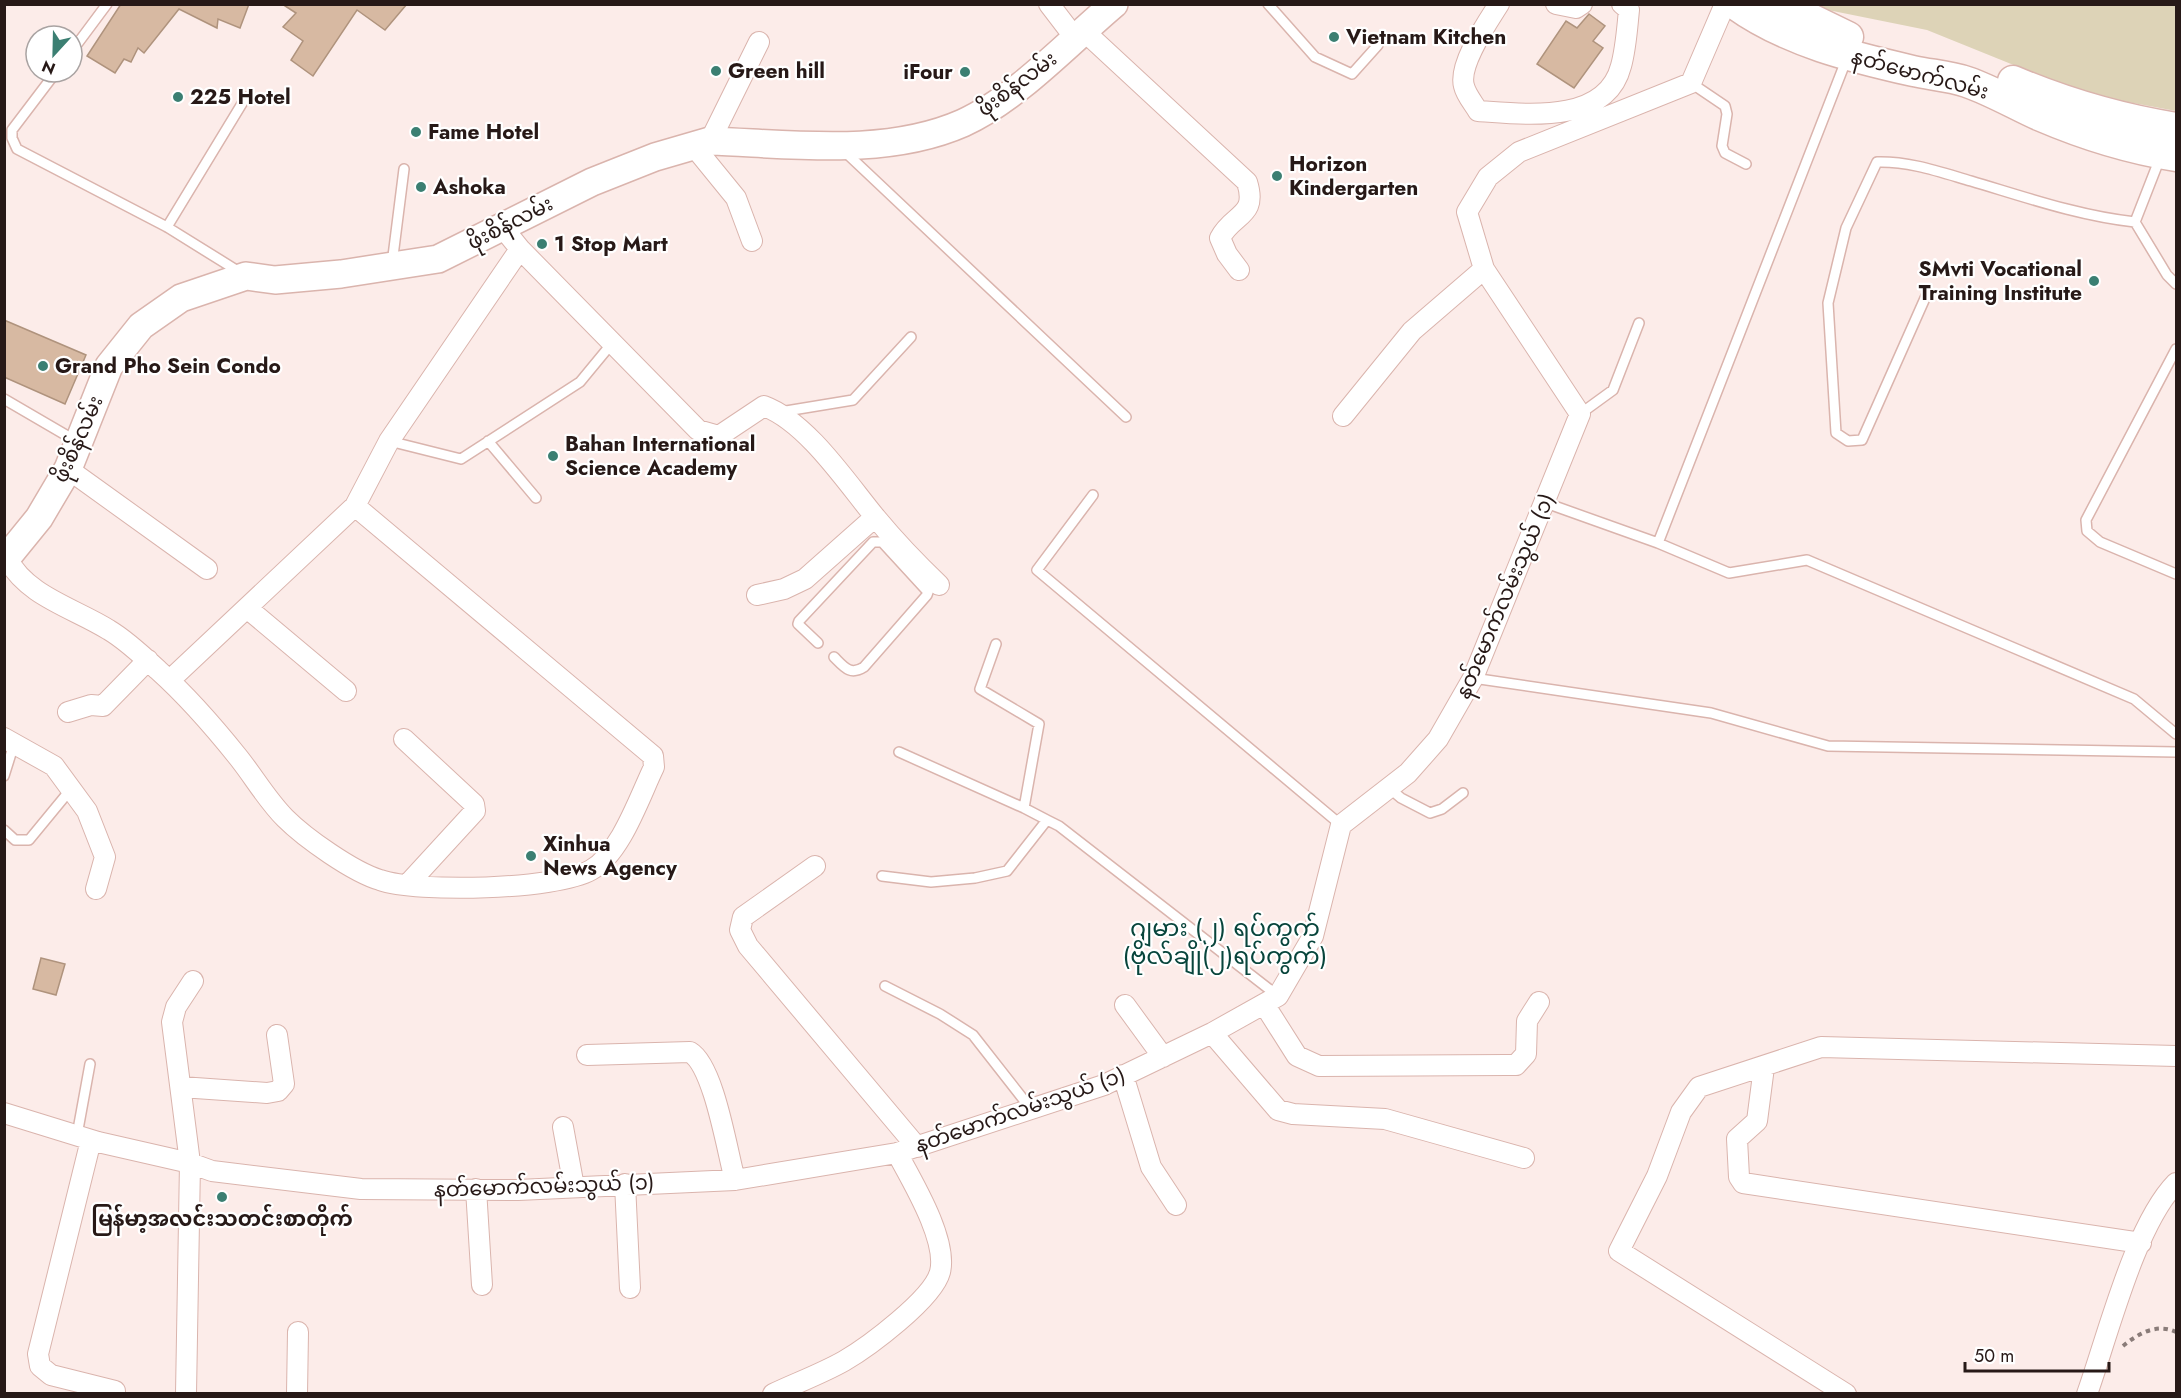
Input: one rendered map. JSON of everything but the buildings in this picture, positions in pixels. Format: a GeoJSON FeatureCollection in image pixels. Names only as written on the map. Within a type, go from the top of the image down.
{"type":"FeatureCollection","features":[{"type":"Feature","properties":{"kind":"main road","name":"ဖိုးစိန်လမ်း"},"geometry":{"type":"LineString","coordinates":[[5,559],[39,518],[68,469],[109,366],[141,326],[182,298],[246,276],[275,280],[438,259],[592,182],[701,142],[837,145],[905,141],[964,123],[1001,100],[1114,4]]}},
{"type":"Feature","properties":{"kind":"main road","name":"နတ်မောက်လမ်း"},"geometry":{"type":"LineString","coordinates":[[1736,4],[1769,25],[1848,56],[1964,81],[2060,123],[2168,140]]}},
{"type":"Feature","properties":{"kind":"main road","name":"နတ်မောက်လမ်း"},"geometry":{"type":"LineString","coordinates":[[1780,4],[1855,39],[1970,63],[2049,96],[2122,117],[2168,140]]}},
{"type":"Feature","properties":{"kind":"street"},"geometry":{"type":"LineString","coordinates":[[1049,4],[1247,182],[1251,196],[1248,211],[1224,231],[1220,238],[1227,254],[1239,270]]}},
{"type":"Feature","properties":{"kind":"street"},"geometry":{"type":"LineString","coordinates":[[1498,4],[1464,69],[1464,87],[1478,111],[1526,114],[1573,110],[1603,97],[1621,68],[1629,10],[1622,4]]}},
{"type":"Feature","properties":{"kind":"street"},"geometry":{"type":"LineString","coordinates":[[1556,4],[1576,8],[1582,4]]}},
{"type":"Feature","properties":{"kind":"street"},"geometry":{"type":"LineString","coordinates":[[1581,414],[1484,269],[1467,212],[1488,177],[1519,152],[1691,83],[1725,4]]}},
{"type":"Feature","properties":{"kind":"street"},"geometry":{"type":"LineString","coordinates":[[752,241],[736,198],[701,142],[759,42]]}},
{"type":"Feature","properties":{"kind":"street"},"geometry":{"type":"LineString","coordinates":[[504,228],[520,249],[698,430],[719,436],[764,406],[780,412],[820,451],[933,586]]}},
{"type":"Feature","properties":{"kind":"street"},"geometry":{"type":"LineString","coordinates":[[170,680],[355,506],[389,441],[520,249]]}},
{"type":"Feature","properties":{"kind":"street"},"geometry":{"type":"LineString","coordinates":[[1343,416],[1412,330],[1484,269]]}},
{"type":"Feature","properties":{"kind":"street","name":"နတ်မောက်လမ်းသွယ် (၁)"},"geometry":{"type":"LineString","coordinates":[[1341,825],[1408,773],[1438,740],[1473,678],[1581,414]]}},
{"type":"Feature","properties":{"kind":"street"},"geometry":{"type":"LineString","coordinates":[[68,469],[207,569]]}},
{"type":"Feature","properties":{"kind":"street"},"geometry":{"type":"LineString","coordinates":[[5,559],[24,583],[111,631],[147,660],[170,680],[236,754],[285,818],[338,858],[377,880],[455,888],[496,887],[540,883],[591,870],[614,850],[655,762],[653,756],[355,506]]}},
{"type":"Feature","properties":{"kind":"street"},"geometry":{"type":"LineString","coordinates":[[757,595],[784,589],[805,579],[875,517]]}},
{"type":"Feature","properties":{"kind":"street"},"geometry":{"type":"LineString","coordinates":[[247,609],[346,691]]}},
{"type":"Feature","properties":{"kind":"street"},"geometry":{"type":"LineString","coordinates":[[68,712],[91,705],[103,706],[147,660]]}},
{"type":"Feature","properties":{"kind":"street"},"geometry":{"type":"LineString","coordinates":[[404,740],[474,804],[475,811],[408,884]]}},
{"type":"Feature","properties":{"kind":"street"},"geometry":{"type":"LineString","coordinates":[[9,741],[54,765],[87,811],[105,857],[96,889]]}},
{"type":"Feature","properties":{"kind":"street"},"geometry":{"type":"LineString","coordinates":[[1341,825],[1313,936],[1271,1000],[1292,1049],[1307,1062],[1319,1066],[1516,1065],[1526,1054],[1527,1022],[1539,1002]]}},
{"type":"Feature","properties":{"kind":"street"},"geometry":{"type":"LineString","coordinates":[[815,866],[743,917],[740,930],[748,946],[917,1147]]}},
{"type":"Feature","properties":{"kind":"street"},"geometry":{"type":"LineString","coordinates":[[186,1394],[190,1163],[172,1022],[176,1007],[194,981]]}},
{"type":"Feature","properties":{"kind":"street","name":"နတ်မောက်လမ်းသွယ် (၁)"},"geometry":{"type":"LineString","coordinates":[[4,1113],[212,1171],[361,1189],[574,1187],[735,1180],[897,1153],[1104,1085],[1212,1033],[1271,1000]]}},
{"type":"Feature","properties":{"kind":"street"},"geometry":{"type":"LineString","coordinates":[[1125,1005],[1163,1057]]}},
{"type":"Feature","properties":{"kind":"street"},"geometry":{"type":"LineString","coordinates":[[1212,1033],[1278,1110],[1293,1114],[1385,1119],[1524,1158]]}},
{"type":"Feature","properties":{"kind":"street"},"geometry":{"type":"LineString","coordinates":[[181,1087],[267,1093],[278,1091],[284,1084],[278,1035]]}},
{"type":"Feature","properties":{"kind":"street"},"geometry":{"type":"LineString","coordinates":[[1846,1394],[1619,1251],[1657,1176],[1681,1112],[1690,1096],[1699,1087],[1821,1047],[2176,1056]]}},
{"type":"Feature","properties":{"kind":"street"},"geometry":{"type":"LineString","coordinates":[[587,1055],[690,1052],[697,1056],[708,1074],[735,1180]]}},
{"type":"Feature","properties":{"kind":"street"},"geometry":{"type":"LineString","coordinates":[[1764,1066],[1757,1121],[1737,1139],[1739,1177],[1743,1183],[2141,1243]]}},
{"type":"Feature","properties":{"kind":"street"},"geometry":{"type":"LineString","coordinates":[[1124,1076],[1151,1167],[1176,1205]]}},
{"type":"Feature","properties":{"kind":"street"},"geometry":{"type":"LineString","coordinates":[[563,1127],[574,1187]]}},
{"type":"Feature","properties":{"kind":"street"},"geometry":{"type":"LineString","coordinates":[[84,1137],[38,1354],[40,1366],[51,1375],[115,1391]]}},
{"type":"Feature","properties":{"kind":"street"},"geometry":{"type":"LineString","coordinates":[[773,1394],[844,1361],[897,1322],[926,1296],[940,1272],[939,1248],[918,1191],[897,1153]]}},
{"type":"Feature","properties":{"kind":"street"},"geometry":{"type":"LineString","coordinates":[[2087,1394],[2141,1243],[2156,1208],[2176,1183]]}},
{"type":"Feature","properties":{"kind":"street"},"geometry":{"type":"LineString","coordinates":[[626,1184],[630,1288]]}},
{"type":"Feature","properties":{"kind":"street"},"geometry":{"type":"LineString","coordinates":[[476,1189],[483,1285]]}},
{"type":"Feature","properties":{"kind":"street"},"geometry":{"type":"LineString","coordinates":[[297,1394],[298,1332]]}},
{"type":"Feature","properties":{"kind":"lane"},"geometry":{"type":"LineString","coordinates":[[84,35],[107,4]]}},
{"type":"Feature","properties":{"kind":"lane"},"geometry":{"type":"LineString","coordinates":[[1268,4],[1315,57],[1352,74],[1378,45]]}},
{"type":"Feature","properties":{"kind":"lane"},"geometry":{"type":"LineString","coordinates":[[1658,543],[1836,79],[1848,56]]}},
{"type":"Feature","properties":{"kind":"lane"},"geometry":{"type":"LineString","coordinates":[[1691,83],[1725,106],[1727,114],[1722,146],[1725,153],[1746,164]]}},
{"type":"Feature","properties":{"kind":"lane"},"geometry":{"type":"LineString","coordinates":[[47,84],[12,130],[12,138],[17,148],[167,226],[246,276]]}},
{"type":"Feature","properties":{"kind":"lane"},"geometry":{"type":"LineString","coordinates":[[167,226],[246,97]]}},
{"type":"Feature","properties":{"kind":"lane"},"geometry":{"type":"LineString","coordinates":[[2136,222],[2168,140]]}},
{"type":"Feature","properties":{"kind":"lane"},"geometry":{"type":"LineString","coordinates":[[837,145],[1126,417]]}},
{"type":"Feature","properties":{"kind":"lane"},"geometry":{"type":"LineString","coordinates":[[1926,296],[1862,440],[1848,441],[1836,433],[1828,303],[1846,228],[1877,162],[1897,161],[2097,218],[2136,222],[2176,284]]}},
{"type":"Feature","properties":{"kind":"lane"},"geometry":{"type":"LineString","coordinates":[[392,266],[404,169]]}},
{"type":"Feature","properties":{"kind":"lane"},"geometry":{"type":"LineString","coordinates":[[1581,414],[1613,390],[1639,323]]}},
{"type":"Feature","properties":{"kind":"lane"},"geometry":{"type":"LineString","coordinates":[[780,412],[853,400],[911,337]]}},
{"type":"Feature","properties":{"kind":"lane"},"geometry":{"type":"LineString","coordinates":[[389,441],[461,459],[580,382],[613,342]]}},
{"type":"Feature","properties":{"kind":"lane"},"geometry":{"type":"LineString","coordinates":[[2176,349],[2086,520],[2087,531],[2100,542],[2176,574]]}},
{"type":"Feature","properties":{"kind":"lane"},"geometry":{"type":"LineString","coordinates":[[4,399],[78,442]]}},
{"type":"Feature","properties":{"kind":"lane"},"geometry":{"type":"LineString","coordinates":[[488,441],[536,498]]}},
{"type":"Feature","properties":{"kind":"lane"},"geometry":{"type":"LineString","coordinates":[[1094,495],[1037,570],[1341,825]]}},
{"type":"Feature","properties":{"kind":"lane"},"geometry":{"type":"LineString","coordinates":[[1546,503],[1658,543],[1729,573],[1807,560],[2134,699],[2176,734]]}},
{"type":"Feature","properties":{"kind":"lane"},"geometry":{"type":"LineString","coordinates":[[819,643],[798,624],[799,621],[873,542],[882,542],[933,586],[864,667],[858,671],[847,670],[834,657]]}},
{"type":"Feature","properties":{"kind":"lane"},"geometry":{"type":"LineString","coordinates":[[996,644],[980,689],[1039,724],[1024,808]]}},
{"type":"Feature","properties":{"kind":"lane"},"geometry":{"type":"LineString","coordinates":[[1473,678],[1711,713],[1828,746],[2176,752]]}},
{"type":"Feature","properties":{"kind":"lane"},"geometry":{"type":"LineString","coordinates":[[4,776],[9,741]]}},
{"type":"Feature","properties":{"kind":"lane"},"geometry":{"type":"LineString","coordinates":[[899,752],[1059,826],[1271,1000]]}},
{"type":"Feature","properties":{"kind":"lane"},"geometry":{"type":"LineString","coordinates":[[1388,787],[1401,798],[1430,813],[1442,809],[1463,794]]}},
{"type":"Feature","properties":{"kind":"lane"},"geometry":{"type":"LineString","coordinates":[[4,830],[15,840],[29,840],[71,789]]}},
{"type":"Feature","properties":{"kind":"lane"},"geometry":{"type":"LineString","coordinates":[[882,876],[931,882],[975,878],[1007,871],[1047,820]]}},
{"type":"Feature","properties":{"kind":"lane"},"geometry":{"type":"LineString","coordinates":[[885,986],[940,1014],[973,1035],[1031,1109]]}},
{"type":"Feature","properties":{"kind":"lane"},"geometry":{"type":"LineString","coordinates":[[84,1137],[90,1064]]}},
{"type":"Feature","properties":{"kind":"path"},"geometry":{"type":"LineString","coordinates":[[2119,1349],[2136,1336],[2151,1329],[2169,1329],[2176,1332]]}},
{"type":"Feature","properties":{"kind":"shaded area"},"geometry":{"type":"Polygon","coordinates":[[[1817,5],[2176,5],[2176,111],[2085,94],[1927,30],[1823,9],[1817,5]]]}},
{"type":"Feature","properties":{"kind":"place","name":"Vietnam Kitchen"},"geometry":{"type":"Point","coordinates":[1334,37]}},
{"type":"Feature","properties":{"kind":"place","name":"Green hill"},"geometry":{"type":"Point","coordinates":[716,71]}},
{"type":"Feature","properties":{"kind":"place","name":"iFour"},"geometry":{"type":"Point","coordinates":[965,72]}},
{"type":"Feature","properties":{"kind":"place","name":"225 Hotel"},"geometry":{"type":"Point","coordinates":[178,97]}},
{"type":"Feature","properties":{"kind":"place","name":"Fame Hotel"},"geometry":{"type":"Point","coordinates":[416,132]}},
{"type":"Feature","properties":{"kind":"place","name":"Horizon Kindergarten"},"geometry":{"type":"Point","coordinates":[1277,176]}},
{"type":"Feature","properties":{"kind":"place","name":"Ashoka"},"geometry":{"type":"Point","coordinates":[421,187]}},
{"type":"Feature","properties":{"kind":"place","name":"1 Stop Mart"},"geometry":{"type":"Point","coordinates":[542,244]}},
{"type":"Feature","properties":{"kind":"place","name":"SMvti Vocational Training Institute"},"geometry":{"type":"Point","coordinates":[2094,281]}},
{"type":"Feature","properties":{"kind":"place","name":"Grand Pho Sein Condo"},"geometry":{"type":"Point","coordinates":[43,366]}},
{"type":"Feature","properties":{"kind":"place","name":"Bahan International Science Academy"},"geometry":{"type":"Point","coordinates":[553,456]}},
{"type":"Feature","properties":{"kind":"place","name":"Xinhua News Agency"},"geometry":{"type":"Point","coordinates":[531,856]}},
{"type":"Feature","properties":{"kind":"place","name":"မြန်မာ့အလင်းသတင်းစာတိုက်"},"geometry":{"type":"Point","coordinates":[222,1197]}},
{"type":"Feature","properties":{"kind":"district","name":"ဂျမား (၂) ရပ်ကွက် (ဗိုလ်ချို(၂)ရပ်ကွက်)"},"geometry":{"type":"Point","coordinates":[1225,941]}}]}
